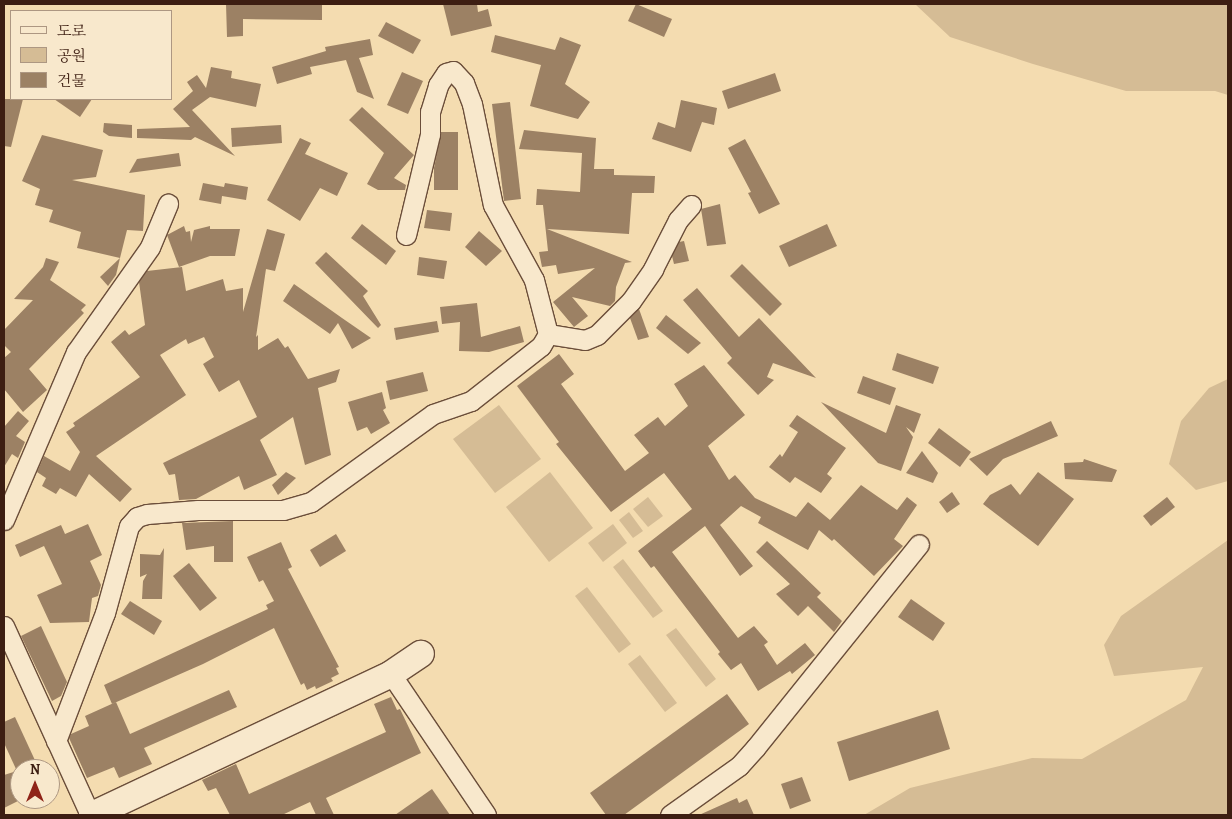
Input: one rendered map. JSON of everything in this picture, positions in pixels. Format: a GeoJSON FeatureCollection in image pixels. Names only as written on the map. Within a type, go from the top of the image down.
{"type":"FeatureCollection","features":[{"type":"Feature","properties":{"kind":"main road"},"geometry":{"type":"LineString","coordinates":[[91,815],[391,674],[421,654]]}},
{"type":"Feature","properties":{"kind":"street"},"geometry":{"type":"LineString","coordinates":[[56,741],[105,613],[129,526],[137,517],[147,514],[198,510],[282,510],[311,502],[433,414],[455,409],[471,401],[541,346],[548,334],[534,280],[493,204],[472,104],[464,83],[453,71],[446,73],[438,85],[430,112],[430,134],[406,235]]}},
{"type":"Feature","properties":{"kind":"street"},"geometry":{"type":"LineString","coordinates":[[4,520],[76,352],[150,247],[168,204]]}},
{"type":"Feature","properties":{"kind":"street"},"geometry":{"type":"LineString","coordinates":[[548,334],[585,340],[597,335],[632,301],[654,269],[678,220],[691,204]]}},
{"type":"Feature","properties":{"kind":"street"},"geometry":{"type":"LineString","coordinates":[[670,815],[739,766],[919,544]]}},
{"type":"Feature","properties":{"kind":"street"},"geometry":{"type":"LineString","coordinates":[[4,626],[91,815]]}},
{"type":"Feature","properties":{"kind":"street"},"geometry":{"type":"LineString","coordinates":[[391,674],[486,815]]}},
{"type":"Feature","properties":{"kind":"green space"},"geometry":{"type":"Polygon","coordinates":[[[915,4],[1228,4],[1228,95],[1215,91],[1126,91],[1033,64],[950,37],[915,4]]]}},
{"type":"Feature","properties":{"kind":"green space"},"geometry":{"type":"Polygon","coordinates":[[[1228,379],[1228,481],[1196,490],[1169,464],[1181,421],[1209,388],[1228,379]]]}},
{"type":"Feature","properties":{"kind":"green space"},"geometry":{"type":"Polygon","coordinates":[[[499,405],[541,459],[495,493],[453,439],[499,405]]]}},
{"type":"Feature","properties":{"kind":"green space"},"geometry":{"type":"Polygon","coordinates":[[[550,472],[593,528],[549,562],[506,507],[550,472]]]}},
{"type":"Feature","properties":{"kind":"green space"},"geometry":{"type":"Polygon","coordinates":[[[648,497],[663,516],[648,527],[633,509],[648,497]]]}},
{"type":"Feature","properties":{"kind":"green space"},"geometry":{"type":"Polygon","coordinates":[[[629,512],[643,531],[633,538],[619,520],[629,512]]]}},
{"type":"Feature","properties":{"kind":"green space"},"geometry":{"type":"Polygon","coordinates":[[[613,524],[627,543],[603,562],[588,543],[613,524]]]}},
{"type":"Feature","properties":{"kind":"green space"},"geometry":{"type":"Polygon","coordinates":[[[1228,540],[1228,815],[864,815],[910,788],[1032,758],[1082,759],[1186,700],[1203,667],[1114,676],[1104,645],[1121,616],[1228,540]]]}},
{"type":"Feature","properties":{"kind":"green space"},"geometry":{"type":"Polygon","coordinates":[[[623,559],[663,611],[653,618],[613,567],[623,559]]]}},
{"type":"Feature","properties":{"kind":"green space"},"geometry":{"type":"Polygon","coordinates":[[[587,587],[631,644],[619,653],[575,596],[587,587]]]}},
{"type":"Feature","properties":{"kind":"green space"},"geometry":{"type":"Polygon","coordinates":[[[676,628],[716,679],[706,687],[666,635],[676,628]]]}},
{"type":"Feature","properties":{"kind":"green space"},"geometry":{"type":"Polygon","coordinates":[[[640,655],[677,703],[665,712],[628,664],[640,655]]]}},
{"type":"Feature","properties":{"kind":"building"},"geometry":{"type":"Polygon","coordinates":[[[226,4],[322,4],[322,20],[243,19],[243,36],[227,37],[226,4]]]}},
{"type":"Feature","properties":{"kind":"building"},"geometry":{"type":"Polygon","coordinates":[[[443,4],[477,4],[478,12],[488,9],[492,26],[451,36],[443,4]]]}},
{"type":"Feature","properties":{"kind":"building"},"geometry":{"type":"Polygon","coordinates":[[[636,4],[672,19],[664,37],[628,21],[636,4]]]}},
{"type":"Feature","properties":{"kind":"building"},"geometry":{"type":"Polygon","coordinates":[[[386,22],[421,40],[413,54],[378,36],[386,22]]]}},
{"type":"Feature","properties":{"kind":"building"},"geometry":{"type":"Polygon","coordinates":[[[495,35],[555,50],[560,37],[581,45],[565,84],[590,102],[578,119],[530,106],[541,65],[491,52],[495,35]]]}},
{"type":"Feature","properties":{"kind":"building"},"geometry":{"type":"Polygon","coordinates":[[[370,39],[373,55],[359,58],[374,99],[357,92],[346,60],[310,67],[312,74],[277,84],[272,67],[326,51],[325,47],[370,39]]]}},
{"type":"Feature","properties":{"kind":"building"},"geometry":{"type":"Polygon","coordinates":[[[211,67],[232,71],[231,78],[261,84],[256,107],[210,97],[192,110],[235,156],[195,137],[191,140],[137,138],[137,129],[190,127],[173,109],[193,91],[187,82],[197,75],[206,88],[211,67]]]}},
{"type":"Feature","properties":{"kind":"building"},"geometry":{"type":"Polygon","coordinates":[[[402,72],[423,81],[408,114],[387,105],[402,72]]]}},
{"type":"Feature","properties":{"kind":"building"},"geometry":{"type":"Polygon","coordinates":[[[775,73],[781,91],[728,109],[722,91],[775,73]]]}},
{"type":"Feature","properties":{"kind":"building"},"geometry":{"type":"Polygon","coordinates":[[[4,99],[23,100],[11,147],[4,146],[4,99]]]}},
{"type":"Feature","properties":{"kind":"building"},"geometry":{"type":"Polygon","coordinates":[[[55,100],[91,100],[80,117],[55,100]]]}},
{"type":"Feature","properties":{"kind":"building"},"geometry":{"type":"Polygon","coordinates":[[[681,100],[717,108],[714,125],[702,122],[691,152],[652,139],[658,122],[675,128],[681,100]]]}},
{"type":"Feature","properties":{"kind":"building"},"geometry":{"type":"Polygon","coordinates":[[[510,102],[521,199],[504,201],[492,104],[510,102]]]}},
{"type":"Feature","properties":{"kind":"building"},"geometry":{"type":"Polygon","coordinates":[[[362,107],[414,155],[394,178],[406,185],[405,190],[378,190],[367,184],[384,153],[349,120],[362,107]]]}},
{"type":"Feature","properties":{"kind":"building"},"geometry":{"type":"Polygon","coordinates":[[[104,123],[132,125],[132,138],[109,136],[103,132],[104,123]]]}},
{"type":"Feature","properties":{"kind":"building"},"geometry":{"type":"Polygon","coordinates":[[[281,125],[282,143],[232,147],[231,128],[281,125]]]}},
{"type":"Feature","properties":{"kind":"building"},"geometry":{"type":"Polygon","coordinates":[[[524,130],[596,138],[594,169],[614,169],[614,175],[655,176],[654,193],[632,193],[629,234],[547,229],[632,262],[625,263],[616,287],[615,301],[610,306],[572,297],[588,316],[574,327],[553,302],[595,268],[558,274],[556,265],[542,267],[539,252],[548,251],[543,205],[536,205],[537,189],[580,192],[582,153],[519,149],[524,130]]]}},
{"type":"Feature","properties":{"kind":"building"},"geometry":{"type":"Polygon","coordinates":[[[441,132],[458,132],[458,190],[434,190],[434,168],[441,132]]]}},
{"type":"Feature","properties":{"kind":"building"},"geometry":{"type":"Polygon","coordinates":[[[42,135],[103,150],[96,177],[72,180],[145,195],[143,231],[127,230],[120,258],[77,248],[81,232],[49,222],[53,210],[35,205],[40,189],[22,181],[42,135]]]}},
{"type":"Feature","properties":{"kind":"building"},"geometry":{"type":"Polygon","coordinates":[[[300,138],[311,143],[305,154],[348,173],[337,196],[320,188],[300,221],[267,200],[300,138]]]}},
{"type":"Feature","properties":{"kind":"building"},"geometry":{"type":"Polygon","coordinates":[[[745,139],[780,204],[759,214],[748,193],[751,192],[728,148],[745,139]]]}},
{"type":"Feature","properties":{"kind":"building"},"geometry":{"type":"Polygon","coordinates":[[[179,153],[181,166],[129,173],[137,159],[179,153]]]}},
{"type":"Feature","properties":{"kind":"building"},"geometry":{"type":"Polygon","coordinates":[[[203,183],[224,187],[225,183],[248,187],[246,200],[222,196],[221,204],[199,200],[203,183]]]}},
{"type":"Feature","properties":{"kind":"building"},"geometry":{"type":"Polygon","coordinates":[[[720,204],[726,244],[707,246],[701,209],[720,204]]]}},
{"type":"Feature","properties":{"kind":"building"},"geometry":{"type":"Polygon","coordinates":[[[427,210],[452,213],[450,231],[424,228],[427,210]]]}},
{"type":"Feature","properties":{"kind":"building"},"geometry":{"type":"Polygon","coordinates":[[[362,224],[396,251],[386,265],[351,238],[362,224]]]}},
{"type":"Feature","properties":{"kind":"building"},"geometry":{"type":"Polygon","coordinates":[[[827,224],[837,246],[789,267],[779,246],[827,224]]]}},
{"type":"Feature","properties":{"kind":"building"},"geometry":{"type":"Polygon","coordinates":[[[184,226],[186,232],[190,231],[191,242],[194,230],[210,226],[210,229],[240,229],[235,256],[210,256],[179,267],[167,235],[184,226]]]}},
{"type":"Feature","properties":{"kind":"building"},"geometry":{"type":"Polygon","coordinates":[[[267,229],[285,234],[275,271],[266,269],[256,337],[258,335],[258,350],[278,338],[285,348],[288,346],[308,379],[340,369],[336,382],[318,388],[331,455],[305,465],[293,417],[260,440],[277,475],[244,490],[239,476],[196,499],[179,500],[175,474],[169,475],[163,463],[257,417],[239,380],[219,392],[203,364],[214,357],[204,337],[188,344],[186,339],[160,355],[186,395],[96,456],[132,489],[120,502],[89,474],[76,497],[60,488],[56,494],[42,486],[46,478],[37,472],[44,456],[70,471],[80,452],[66,432],[75,426],[73,423],[140,377],[111,342],[125,330],[129,335],[145,325],[139,282],[147,271],[182,267],[186,291],[223,279],[226,291],[243,288],[243,312],[267,229]]]}},
{"type":"Feature","properties":{"kind":"building"},"geometry":{"type":"Polygon","coordinates":[[[479,231],[502,251],[486,266],[465,247],[479,231]]]}},
{"type":"Feature","properties":{"kind":"building"},"geometry":{"type":"Polygon","coordinates":[[[684,241],[689,261],[674,264],[672,256],[679,242],[684,241]]]}},
{"type":"Feature","properties":{"kind":"building"},"geometry":{"type":"Polygon","coordinates":[[[326,252],[368,291],[363,296],[381,325],[378,328],[315,263],[326,252]]]}},
{"type":"Feature","properties":{"kind":"building"},"geometry":{"type":"Polygon","coordinates":[[[419,257],[447,261],[444,279],[417,275],[419,257]]]}},
{"type":"Feature","properties":{"kind":"building"},"geometry":{"type":"Polygon","coordinates":[[[46,258],[59,262],[50,280],[86,305],[81,310],[84,313],[29,369],[47,390],[23,412],[4,389],[4,358],[11,352],[4,345],[4,330],[33,300],[14,299],[43,267],[46,258]]]}},
{"type":"Feature","properties":{"kind":"building"},"geometry":{"type":"Polygon","coordinates":[[[120,258],[116,275],[108,286],[100,277],[120,258]]]}},
{"type":"Feature","properties":{"kind":"building"},"geometry":{"type":"Polygon","coordinates":[[[742,264],[782,304],[770,316],[730,276],[742,264]]]}},
{"type":"Feature","properties":{"kind":"building"},"geometry":{"type":"Polygon","coordinates":[[[294,284],[371,338],[352,349],[338,323],[330,334],[283,301],[294,284]]]}},
{"type":"Feature","properties":{"kind":"building"},"geometry":{"type":"Polygon","coordinates":[[[697,288],[739,337],[759,318],[816,378],[773,363],[767,377],[774,380],[758,395],[727,363],[732,358],[683,300],[697,288]]]}},
{"type":"Feature","properties":{"kind":"building"},"geometry":{"type":"Polygon","coordinates":[[[477,303],[481,337],[520,326],[524,342],[489,352],[459,351],[460,322],[442,324],[440,307],[477,303]]]}},
{"type":"Feature","properties":{"kind":"building"},"geometry":{"type":"Polygon","coordinates":[[[639,309],[649,337],[638,340],[630,318],[639,309]]]}},
{"type":"Feature","properties":{"kind":"building"},"geometry":{"type":"Polygon","coordinates":[[[666,315],[701,343],[688,354],[656,328],[666,315]]]}},
{"type":"Feature","properties":{"kind":"building"},"geometry":{"type":"Polygon","coordinates":[[[437,321],[439,332],[396,340],[394,328],[437,321]]]}},
{"type":"Feature","properties":{"kind":"building"},"geometry":{"type":"Polygon","coordinates":[[[897,353],[939,367],[933,384],[892,370],[897,353]]]}},
{"type":"Feature","properties":{"kind":"building"},"geometry":{"type":"Polygon","coordinates":[[[559,354],[574,374],[561,384],[625,471],[649,453],[634,435],[658,417],[665,426],[688,406],[674,384],[704,365],[745,415],[708,446],[729,480],[735,475],[755,498],[796,517],[808,502],[830,520],[861,485],[897,510],[907,497],[917,505],[894,539],[903,546],[874,576],[834,539],[832,541],[819,530],[808,550],[758,523],[761,517],[741,506],[720,525],[753,566],[740,576],[705,526],[672,552],[738,638],[754,626],[768,642],[764,645],[777,665],[805,643],[815,655],[792,674],[790,671],[758,691],[741,663],[731,670],[718,654],[720,652],[654,566],[651,568],[638,551],[692,509],[664,473],[611,512],[556,444],[559,442],[517,386],[559,354]]]}},
{"type":"Feature","properties":{"kind":"building"},"geometry":{"type":"Polygon","coordinates":[[[423,372],[428,391],[390,400],[386,381],[423,372]]]}},
{"type":"Feature","properties":{"kind":"building"},"geometry":{"type":"Polygon","coordinates":[[[863,376],[896,388],[890,405],[857,393],[863,376]]]}},
{"type":"Feature","properties":{"kind":"building"},"geometry":{"type":"Polygon","coordinates":[[[382,392],[386,408],[383,410],[390,423],[371,434],[367,427],[357,431],[348,402],[382,392]]]}},
{"type":"Feature","properties":{"kind":"building"},"geometry":{"type":"Polygon","coordinates":[[[821,402],[886,433],[896,405],[921,414],[914,433],[906,427],[913,437],[901,471],[878,463],[821,402]]]}},
{"type":"Feature","properties":{"kind":"building"},"geometry":{"type":"Polygon","coordinates":[[[18,411],[29,421],[16,436],[25,442],[18,458],[12,454],[4,467],[4,427],[18,411]]]}},
{"type":"Feature","properties":{"kind":"building"},"geometry":{"type":"Polygon","coordinates":[[[797,415],[846,448],[827,474],[832,478],[821,493],[795,477],[790,483],[769,467],[780,454],[782,457],[798,432],[789,426],[797,415]]]}},
{"type":"Feature","properties":{"kind":"building"},"geometry":{"type":"Polygon","coordinates":[[[1051,421],[1058,436],[1003,459],[987,476],[969,459],[1051,421]]]}},
{"type":"Feature","properties":{"kind":"building"},"geometry":{"type":"Polygon","coordinates":[[[939,428],[971,452],[960,467],[928,443],[939,428]]]}},
{"type":"Feature","properties":{"kind":"building"},"geometry":{"type":"Polygon","coordinates":[[[922,451],[938,473],[933,483],[906,473],[922,451]]]}},
{"type":"Feature","properties":{"kind":"building"},"geometry":{"type":"Polygon","coordinates":[[[1084,459],[1117,470],[1112,482],[1065,479],[1064,463],[1083,462],[1084,459]]]}},
{"type":"Feature","properties":{"kind":"building"},"geometry":{"type":"Polygon","coordinates":[[[286,472],[296,478],[278,495],[272,485],[286,472]]]}},
{"type":"Feature","properties":{"kind":"building"},"geometry":{"type":"Polygon","coordinates":[[[1038,472],[1074,499],[1038,546],[983,504],[990,495],[1011,484],[1020,495],[1038,472]]]}},
{"type":"Feature","properties":{"kind":"building"},"geometry":{"type":"Polygon","coordinates":[[[952,492],[960,504],[947,513],[939,502],[952,492]]]}},
{"type":"Feature","properties":{"kind":"building"},"geometry":{"type":"Polygon","coordinates":[[[1167,497],[1175,507],[1151,526],[1143,516],[1167,497]]]}},
{"type":"Feature","properties":{"kind":"building"},"geometry":{"type":"Polygon","coordinates":[[[233,521],[233,562],[214,562],[214,546],[186,550],[182,523],[233,521]]]}},
{"type":"Feature","properties":{"kind":"building"},"geometry":{"type":"Polygon","coordinates":[[[88,524],[102,555],[90,561],[101,585],[98,596],[92,598],[89,622],[50,623],[37,595],[62,584],[44,546],[20,557],[15,545],[61,525],[65,534],[88,524]]]}},
{"type":"Feature","properties":{"kind":"building"},"geometry":{"type":"Polygon","coordinates":[[[336,534],[346,551],[320,567],[310,550],[336,534]]]}},
{"type":"Feature","properties":{"kind":"building"},"geometry":{"type":"Polygon","coordinates":[[[767,541],[821,593],[817,597],[842,621],[834,632],[808,606],[798,616],[776,594],[790,584],[756,552],[767,541]]]}},
{"type":"Feature","properties":{"kind":"building"},"geometry":{"type":"Polygon","coordinates":[[[281,542],[292,567],[288,569],[339,667],[336,668],[339,674],[331,678],[333,681],[316,689],[315,686],[307,690],[304,683],[301,685],[274,628],[203,664],[112,704],[104,685],[268,609],[266,605],[274,601],[263,580],[259,582],[247,557],[281,542]]]}},
{"type":"Feature","properties":{"kind":"building"},"geometry":{"type":"Polygon","coordinates":[[[164,548],[162,599],[142,599],[143,581],[147,574],[140,577],[140,554],[160,555],[164,548]]]}},
{"type":"Feature","properties":{"kind":"building"},"geometry":{"type":"Polygon","coordinates":[[[189,563],[217,598],[200,611],[173,576],[189,563]]]}},
{"type":"Feature","properties":{"kind":"building"},"geometry":{"type":"Polygon","coordinates":[[[911,599],[945,623],[933,641],[898,617],[911,599]]]}},
{"type":"Feature","properties":{"kind":"building"},"geometry":{"type":"Polygon","coordinates":[[[130,601],[162,621],[154,635],[121,614],[130,601]]]}},
{"type":"Feature","properties":{"kind":"building"},"geometry":{"type":"Polygon","coordinates":[[[41,626],[67,682],[61,696],[52,701],[21,636],[41,626]]]}},
{"type":"Feature","properties":{"kind":"building"},"geometry":{"type":"Polygon","coordinates":[[[229,690],[237,707],[144,748],[152,764],[119,778],[114,767],[87,778],[69,738],[71,734],[89,726],[85,716],[116,702],[130,734],[229,690]]]}},
{"type":"Feature","properties":{"kind":"building"},"geometry":{"type":"Polygon","coordinates":[[[727,694],[749,724],[624,815],[606,815],[590,793],[727,694]]]}},
{"type":"Feature","properties":{"kind":"building"},"geometry":{"type":"Polygon","coordinates":[[[391,697],[397,710],[400,709],[421,753],[326,798],[334,815],[316,815],[310,802],[282,815],[230,815],[216,788],[208,791],[202,780],[236,764],[249,794],[386,732],[374,704],[391,697]]]}},
{"type":"Feature","properties":{"kind":"building"},"geometry":{"type":"Polygon","coordinates":[[[938,710],[950,749],[849,781],[837,742],[938,710]]]}},
{"type":"Feature","properties":{"kind":"building"},"geometry":{"type":"Polygon","coordinates":[[[15,717],[34,759],[11,759],[4,743],[4,722],[15,717]]]}},
{"type":"Feature","properties":{"kind":"building"},"geometry":{"type":"Polygon","coordinates":[[[10,773],[10,805],[4,808],[4,775],[10,773]]]}},
{"type":"Feature","properties":{"kind":"building"},"geometry":{"type":"Polygon","coordinates":[[[802,777],[811,801],[790,809],[781,784],[802,777]]]}},
{"type":"Feature","properties":{"kind":"building"},"geometry":{"type":"Polygon","coordinates":[[[432,789],[450,815],[395,815],[432,789]]]}},
{"type":"Feature","properties":{"kind":"building"},"geometry":{"type":"Polygon","coordinates":[[[737,798],[739,803],[747,799],[754,815],[699,815],[737,798]]]}}]}
